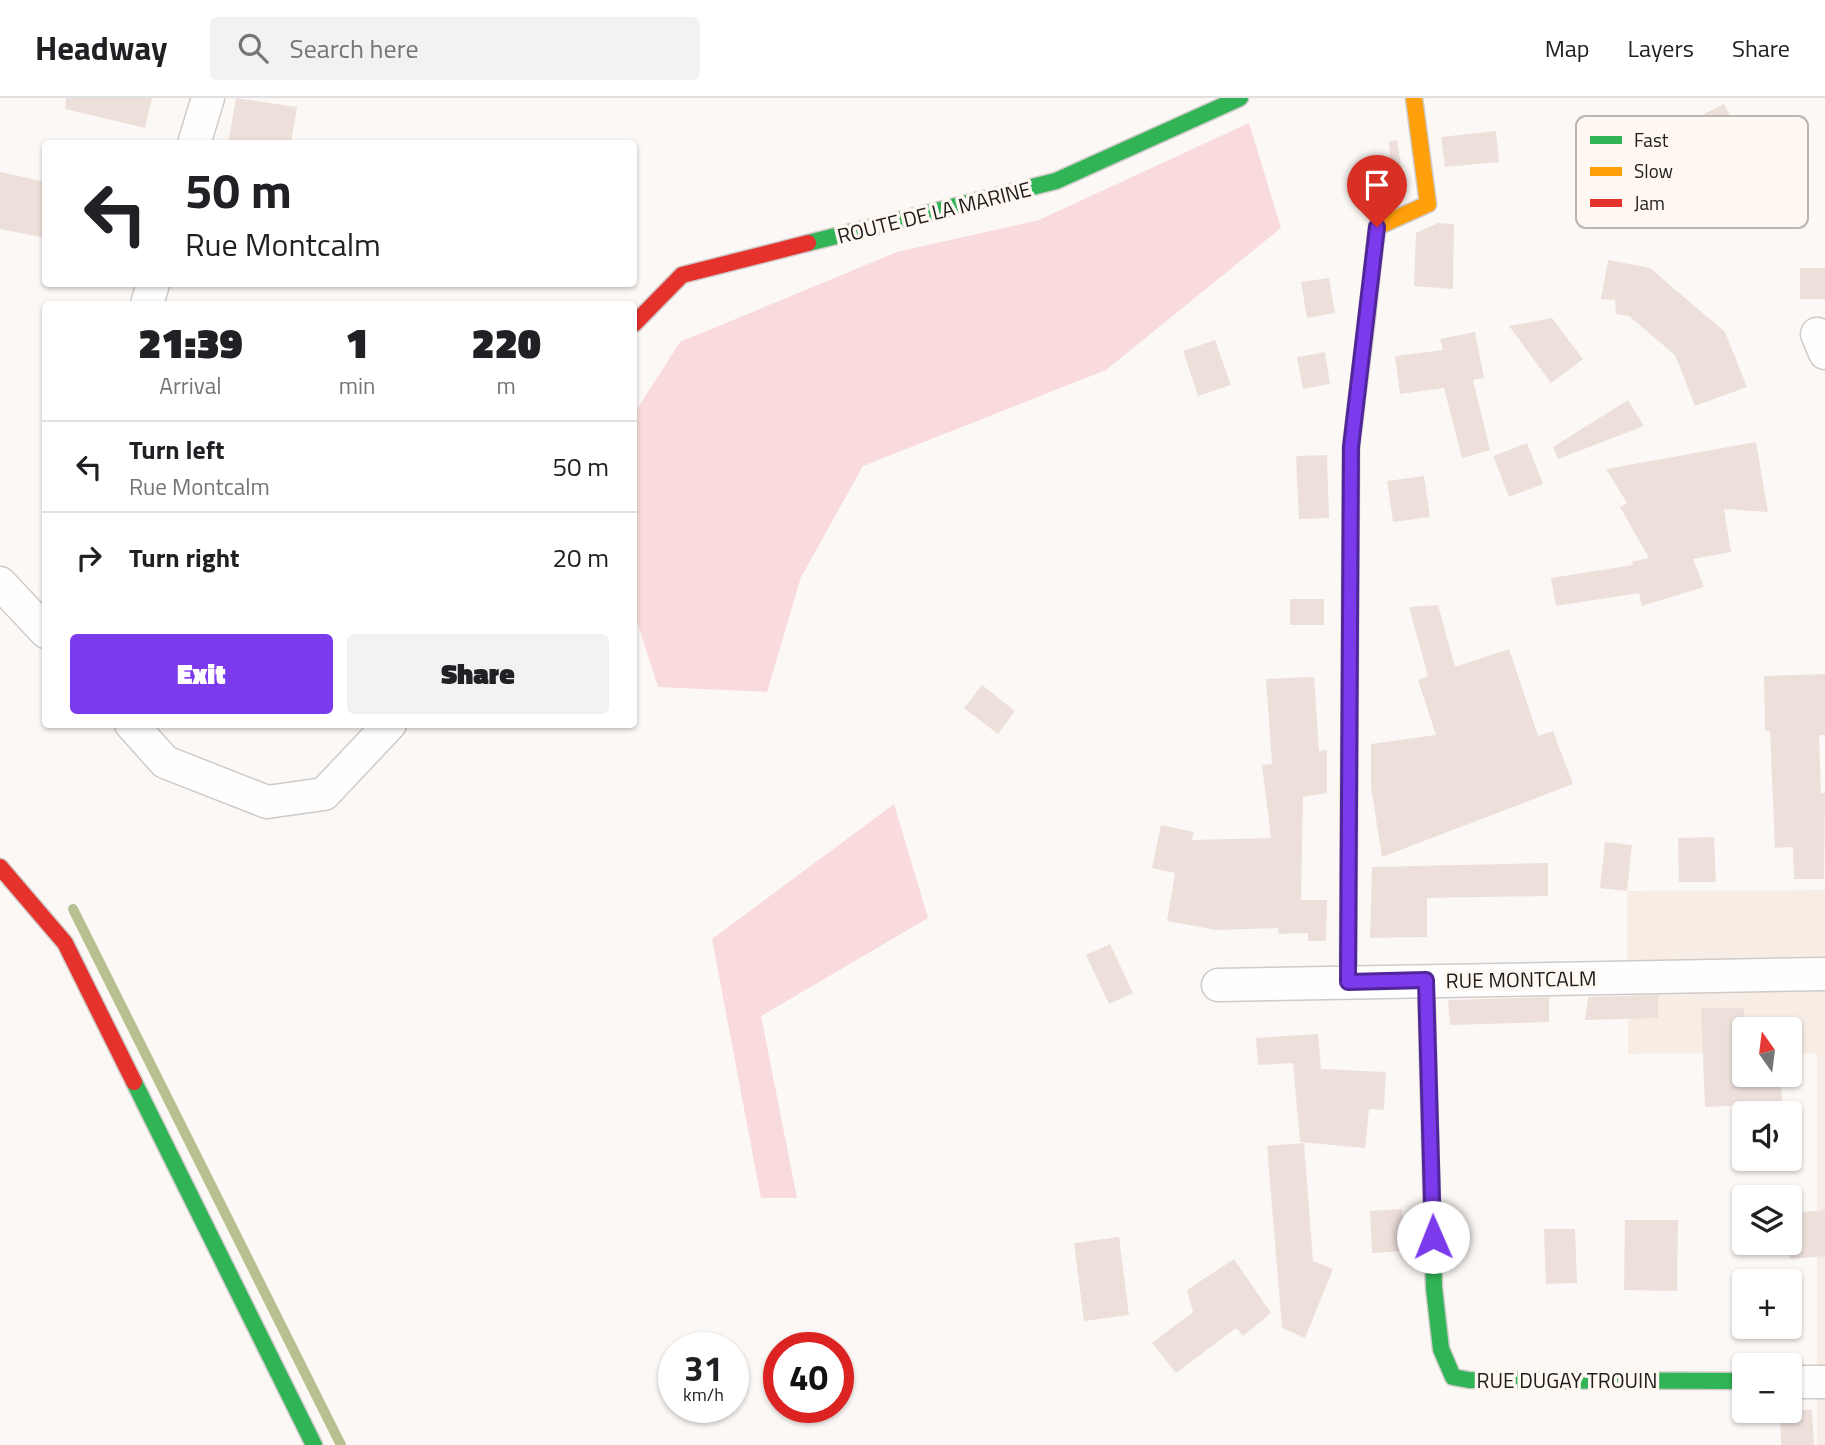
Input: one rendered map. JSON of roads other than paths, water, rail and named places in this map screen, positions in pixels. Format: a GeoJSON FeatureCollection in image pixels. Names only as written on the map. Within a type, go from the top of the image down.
{"type":"FeatureCollection","features":[{"type":"Feature","properties":{"kind":"street"},"geometry":{"type":"LineString","coordinates":[[195,140],[208,98]]}},
{"type":"Feature","properties":{"kind":"street","name":"ROUTE DE LA MARINE"},"geometry":{"type":"LineString","coordinates":[[637,321],[682,275],[1056,181],[1240,98]]}},
{"type":"Feature","properties":{"kind":"street"},"geometry":{"type":"LineString","coordinates":[[1348,982],[1351,447],[1377,227],[1428,204],[1414,98]]}},
{"type":"Feature","properties":{"kind":"street"},"geometry":{"type":"LineString","coordinates":[[0,583],[42,628]]}},
{"type":"Feature","properties":{"kind":"street"},"geometry":{"type":"LineString","coordinates":[[135,728],[165,762],[267,802],[324,794],[386,728]]}},
{"type":"Feature","properties":{"kind":"street"},"geometry":{"type":"LineString","coordinates":[[0,867],[65,943],[314,1445]]}},
{"type":"Feature","properties":{"kind":"street","name":"RUE MONTCALM"},"geometry":{"type":"LineString","coordinates":[[1218,985],[1825,974]]}},
{"type":"Feature","properties":{"kind":"street","name":"RUE DUGAY TROUIN"},"geometry":{"type":"LineString","coordinates":[[1426,980],[1434,1288],[1441,1349],[1453,1377],[1469,1380],[1732,1381]]}},
{"type":"Feature","properties":{"kind":"street"},"geometry":{"type":"LineString","coordinates":[[1802,1382],[1825,1382]]}},
{"type":"Feature","properties":{"kind":"waterway"},"geometry":{"type":"LineString","coordinates":[[73,909],[341,1445]]}}]}
